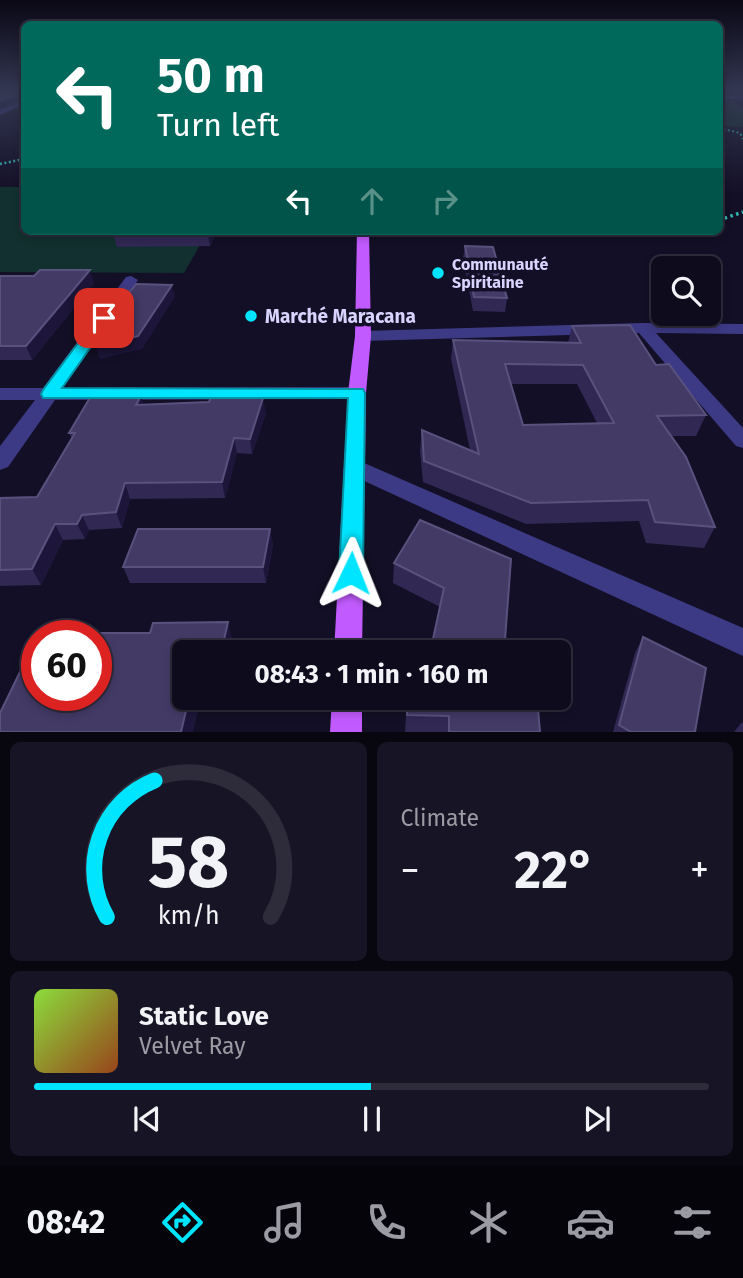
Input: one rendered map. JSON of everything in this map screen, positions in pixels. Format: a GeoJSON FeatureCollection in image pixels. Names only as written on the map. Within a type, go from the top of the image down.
{"type":"FeatureCollection","features":[{"type":"Feature","properties":{"kind":"main road"},"geometry":{"type":"LineString","coordinates":[[348,640],[357,393],[363,335],[363,235]]}},
{"type":"Feature","properties":{"kind":"main road"},"geometry":{"type":"LineString","coordinates":[[346,732],[347,710]]}},
{"type":"Feature","properties":{"kind":"street"},"geometry":{"type":"LineString","coordinates":[[0,462],[131,280]]}},
{"type":"Feature","properties":{"kind":"street"},"geometry":{"type":"LineString","coordinates":[[363,335],[643,328],[743,329]]}},
{"type":"Feature","properties":{"kind":"street"},"geometry":{"type":"LineString","coordinates":[[643,328],[743,441]]}},
{"type":"Feature","properties":{"kind":"street"},"geometry":{"type":"LineString","coordinates":[[0,394],[357,393]]}},
{"type":"Feature","properties":{"kind":"street"},"geometry":{"type":"LineString","coordinates":[[355,467],[743,642]]}},
{"type":"Feature","properties":{"kind":"path"},"geometry":{"type":"LineString","coordinates":[[723,129],[740,133],[743,139]]}},
{"type":"Feature","properties":{"kind":"path"},"geometry":{"type":"LineString","coordinates":[[0,164],[21,160]]}},
{"type":"Feature","properties":{"kind":"path"},"geometry":{"type":"LineString","coordinates":[[723,219],[743,212]]}},
{"type":"Feature","properties":{"kind":"green space"},"geometry":{"type":"Polygon","coordinates":[[[0,187],[21,187],[21,235],[206,235],[184,273],[0,272],[0,187]]]}},
{"type":"Feature","properties":{"kind":"building"},"geometry":{"type":"Polygon","coordinates":[[[465,246],[493,247],[507,298],[474,297],[465,246]]]}},
{"type":"Feature","properties":{"kind":"building"},"geometry":{"type":"Polygon","coordinates":[[[40,270],[90,270],[26,346],[0,346],[0,276],[34,276],[40,270]]]}},
{"type":"Feature","properties":{"kind":"building"},"geometry":{"type":"Polygon","coordinates":[[[136,284],[172,285],[138,336],[95,346],[93,330],[102,318],[111,316],[136,284]]]}},
{"type":"Feature","properties":{"kind":"building"},"geometry":{"type":"Polygon","coordinates":[[[630,325],[656,365],[669,364],[706,415],[657,416],[686,457],[715,527],[655,522],[648,500],[531,503],[424,461],[422,430],[479,454],[453,340],[581,343],[572,326],[630,325]],[[505,364],[523,425],[614,423],[583,365],[505,364]]]}},
{"type":"Feature","properties":{"kind":"building"},"geometry":{"type":"Polygon","coordinates":[[[91,396],[141,396],[136,405],[209,402],[211,396],[263,398],[250,439],[234,438],[222,482],[125,483],[116,512],[82,515],[77,524],[55,524],[32,569],[0,570],[0,498],[37,497],[75,433],[69,433],[91,396]]]}},
{"type":"Feature","properties":{"kind":"building"},"geometry":{"type":"Polygon","coordinates":[[[420,520],[511,559],[505,640],[433,640],[444,588],[394,563],[420,520]]]}},
{"type":"Feature","properties":{"kind":"building"},"geometry":{"type":"Polygon","coordinates":[[[138,529],[270,529],[263,567],[123,567],[138,529]]]}},
{"type":"Feature","properties":{"kind":"building"},"geometry":{"type":"Polygon","coordinates":[[[228,622],[224,640],[172,640],[172,710],[186,710],[181,732],[0,732],[0,713],[21,670],[21,711],[112,711],[112,633],[150,633],[153,623],[228,622]]]}},
{"type":"Feature","properties":{"kind":"building"},"geometry":{"type":"Polygon","coordinates":[[[643,637],[706,668],[695,732],[631,732],[619,725],[643,637]]]}},
{"type":"Feature","properties":{"kind":"building"},"geometry":{"type":"Polygon","coordinates":[[[407,710],[538,710],[540,732],[449,732],[449,716],[407,715],[407,710]]]}},
{"type":"Feature","properties":{"kind":"place","name":"Communauté Spiritaine"},"geometry":{"type":"Point","coordinates":[438,273]}},
{"type":"Feature","properties":{"kind":"place","name":"Marché Maracana"},"geometry":{"type":"Point","coordinates":[251,316]}},
{"type":"Feature","properties":{"kind":"route"},"geometry":{"type":"LineString","coordinates":[[104,318],[49,394],[357,393],[351,573]]}}]}
